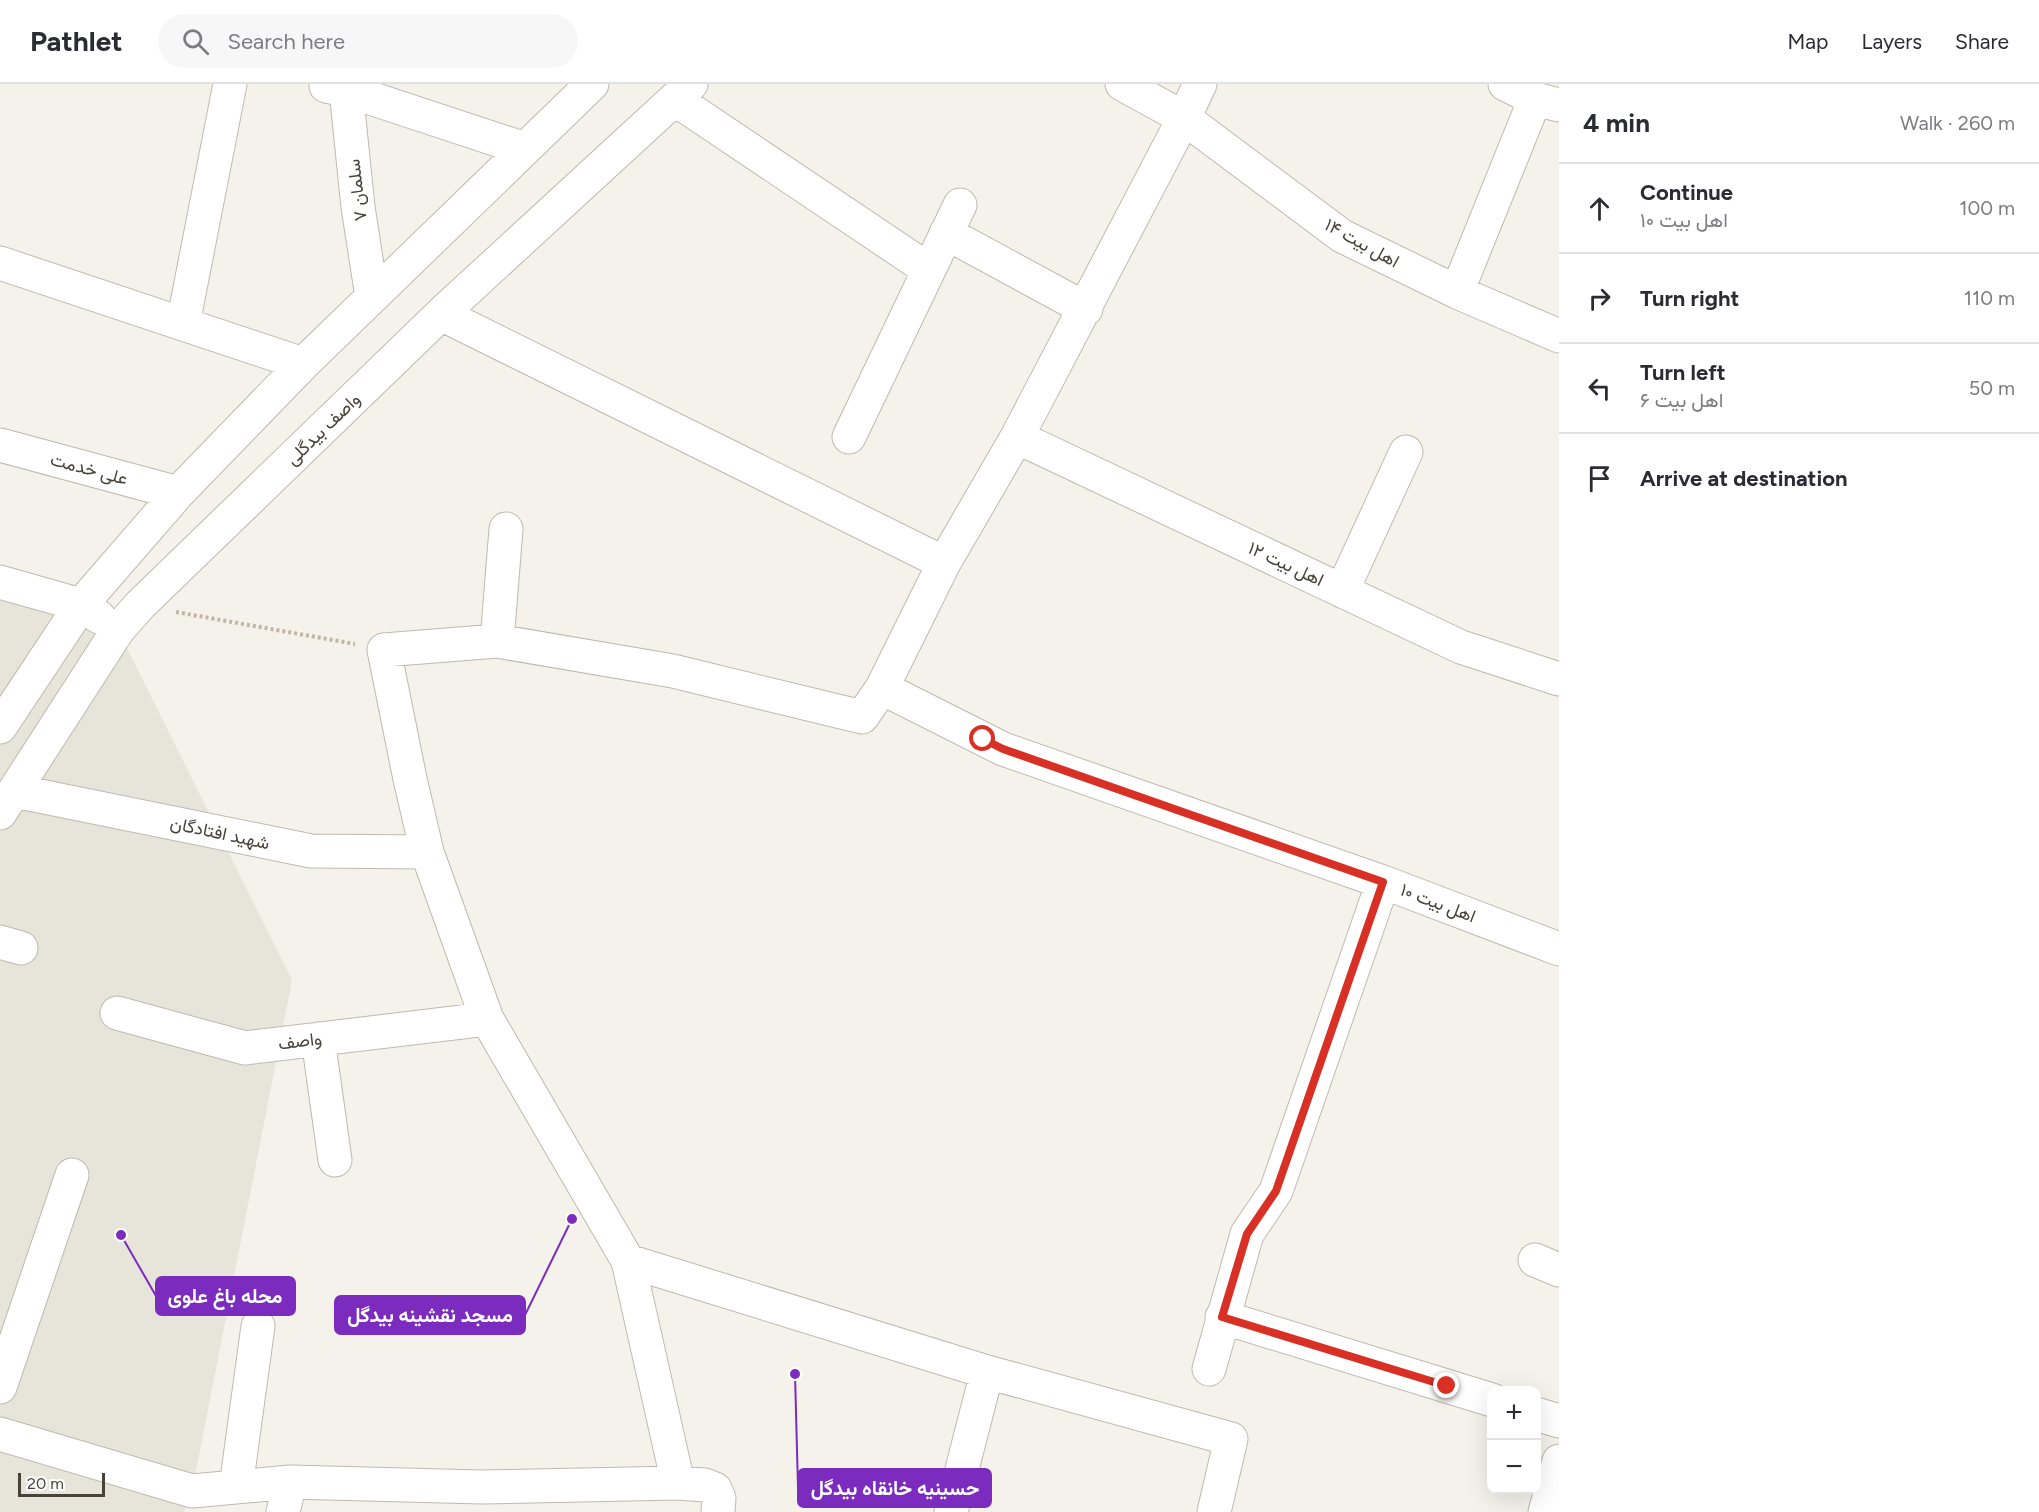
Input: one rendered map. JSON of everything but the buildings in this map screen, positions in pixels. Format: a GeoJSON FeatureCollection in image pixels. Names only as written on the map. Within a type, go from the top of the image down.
{"type":"FeatureCollection","features":[{"type":"Feature","properties":{"kind":"street"},"geometry":{"type":"LineString","coordinates":[[183,324],[230,84]]}},
{"type":"Feature","properties":{"kind":"street"},"geometry":{"type":"LineString","coordinates":[[0,727],[81,605],[178,493],[303,364],[592,84]]}},
{"type":"Feature","properties":{"kind":"street","name":"اهل بیت ۱۴"},"geometry":{"type":"LineString","coordinates":[[1122,84],[1184,118],[1342,236],[1457,292],[1559,336]]}},
{"type":"Feature","properties":{"kind":"street"},"geometry":{"type":"LineString","coordinates":[[678,1483],[628,1261],[487,1019],[427,852],[384,650],[497,641],[673,671],[862,717],[882,688],[944,563],[1017,437],[1086,309],[1200,84]]}},
{"type":"Feature","properties":{"kind":"street"},"geometry":{"type":"LineString","coordinates":[[1457,292],[1547,102],[1505,84]]}},
{"type":"Feature","properties":{"kind":"street"},"geometry":{"type":"LineString","coordinates":[[336,86],[525,149]]}},
{"type":"Feature","properties":{"kind":"street","name":"سلمان ۷"},"geometry":{"type":"LineString","coordinates":[[336,86],[372,297]]}},
{"type":"Feature","properties":{"kind":"street"},"geometry":{"type":"LineString","coordinates":[[683,92],[929,270]]}},
{"type":"Feature","properties":{"kind":"street","name":"واصف بیدگلی"},"geometry":{"type":"LineString","coordinates":[[7,802],[118,630],[140,605],[441,314],[683,92]]}},
{"type":"Feature","properties":{"kind":"street"},"geometry":{"type":"LineString","coordinates":[[849,437],[953,220],[1086,309]]}},
{"type":"Feature","properties":{"kind":"street"},"geometry":{"type":"LineString","coordinates":[[0,263],[303,364]]}},
{"type":"Feature","properties":{"kind":"street"},"geometry":{"type":"LineString","coordinates":[[441,314],[944,563]]}},
{"type":"Feature","properties":{"kind":"street","name":"اهل بیت ۱۲"},"geometry":{"type":"LineString","coordinates":[[1017,437],[1461,646],[1559,679]]}},
{"type":"Feature","properties":{"kind":"street","name":"علی خدمت"},"geometry":{"type":"LineString","coordinates":[[0,446],[178,493]]}},
{"type":"Feature","properties":{"kind":"street"},"geometry":{"type":"LineString","coordinates":[[1342,591],[1406,452]]}},
{"type":"Feature","properties":{"kind":"street"},"geometry":{"type":"LineString","coordinates":[[497,641],[506,529]]}},
{"type":"Feature","properties":{"kind":"street"},"geometry":{"type":"LineString","coordinates":[[0,582],[81,605],[118,630]]}},
{"type":"Feature","properties":{"kind":"street","name":"اهل بیت ۱۰"},"geometry":{"type":"LineString","coordinates":[[882,688],[1003,749],[1383,882],[1559,949]]}},
{"type":"Feature","properties":{"kind":"street","name":"شهید افتادگان"},"geometry":{"type":"LineString","coordinates":[[7,802],[311,851],[427,852]]}},
{"type":"Feature","properties":{"kind":"street"},"geometry":{"type":"LineString","coordinates":[[1209,1369],[1247,1234],[1276,1191],[1383,882]]}},
{"type":"Feature","properties":{"kind":"street","name":"واصف"},"geometry":{"type":"LineString","coordinates":[[117,1013],[245,1048],[487,1019]]}},
{"type":"Feature","properties":{"kind":"street"},"geometry":{"type":"LineString","coordinates":[[318,1039],[335,1160]]}},
{"type":"Feature","properties":{"kind":"street"},"geometry":{"type":"LineString","coordinates":[[0,1387],[72,1175]]}},
{"type":"Feature","properties":{"kind":"street"},"geometry":{"type":"LineString","coordinates":[[628,1261],[987,1372],[1231,1439],[1214,1512]]}},
{"type":"Feature","properties":{"kind":"street"},"geometry":{"type":"LineString","coordinates":[[1222,1317],[1487,1399]]}},
{"type":"Feature","properties":{"kind":"street"},"geometry":{"type":"LineString","coordinates":[[236,1487],[258,1326]]}},
{"type":"Feature","properties":{"kind":"street"},"geometry":{"type":"LineString","coordinates":[[951,1512],[987,1372]]}},
{"type":"Feature","properties":{"kind":"street"},"geometry":{"type":"LineString","coordinates":[[1541,1416],[1559,1421]]}},
{"type":"Feature","properties":{"kind":"street"},"geometry":{"type":"LineString","coordinates":[[0,1434],[192,1491],[236,1487],[287,1497],[480,1499],[678,1483],[705,1485],[715,1489],[719,1498],[718,1512]]}},
{"type":"Feature","properties":{"kind":"street"},"geometry":{"type":"LineString","coordinates":[[1545,1512],[1559,1461]]}},
{"type":"Feature","properties":{"kind":"path"},"geometry":{"type":"LineString","coordinates":[[140,605],[384,650]]}},
{"type":"Feature","properties":{"kind":"shaded area"},"geometry":{"type":"Polygon","coordinates":[[[0,584],[118,630],[292,980],[192,1491],[184,1512],[0,1512],[0,584]]]}},
{"type":"Feature","properties":{"kind":"place","name":"مسجد نقشینه بیدگل"},"geometry":{"type":"Point","coordinates":[572,1219]}},
{"type":"Feature","properties":{"kind":"place","name":"محله باغ علوی"},"geometry":{"type":"Point","coordinates":[121,1235]}},
{"type":"Feature","properties":{"kind":"place","name":"حسینیه خانقاه بیدگل"},"geometry":{"type":"Point","coordinates":[795,1374]}},
{"type":"Feature","properties":{"kind":"route"},"geometry":{"type":"LineString","coordinates":[[983,739],[1003,749],[1383,882],[1276,1191],[1247,1234],[1222,1317],[1447,1386]]}}]}
